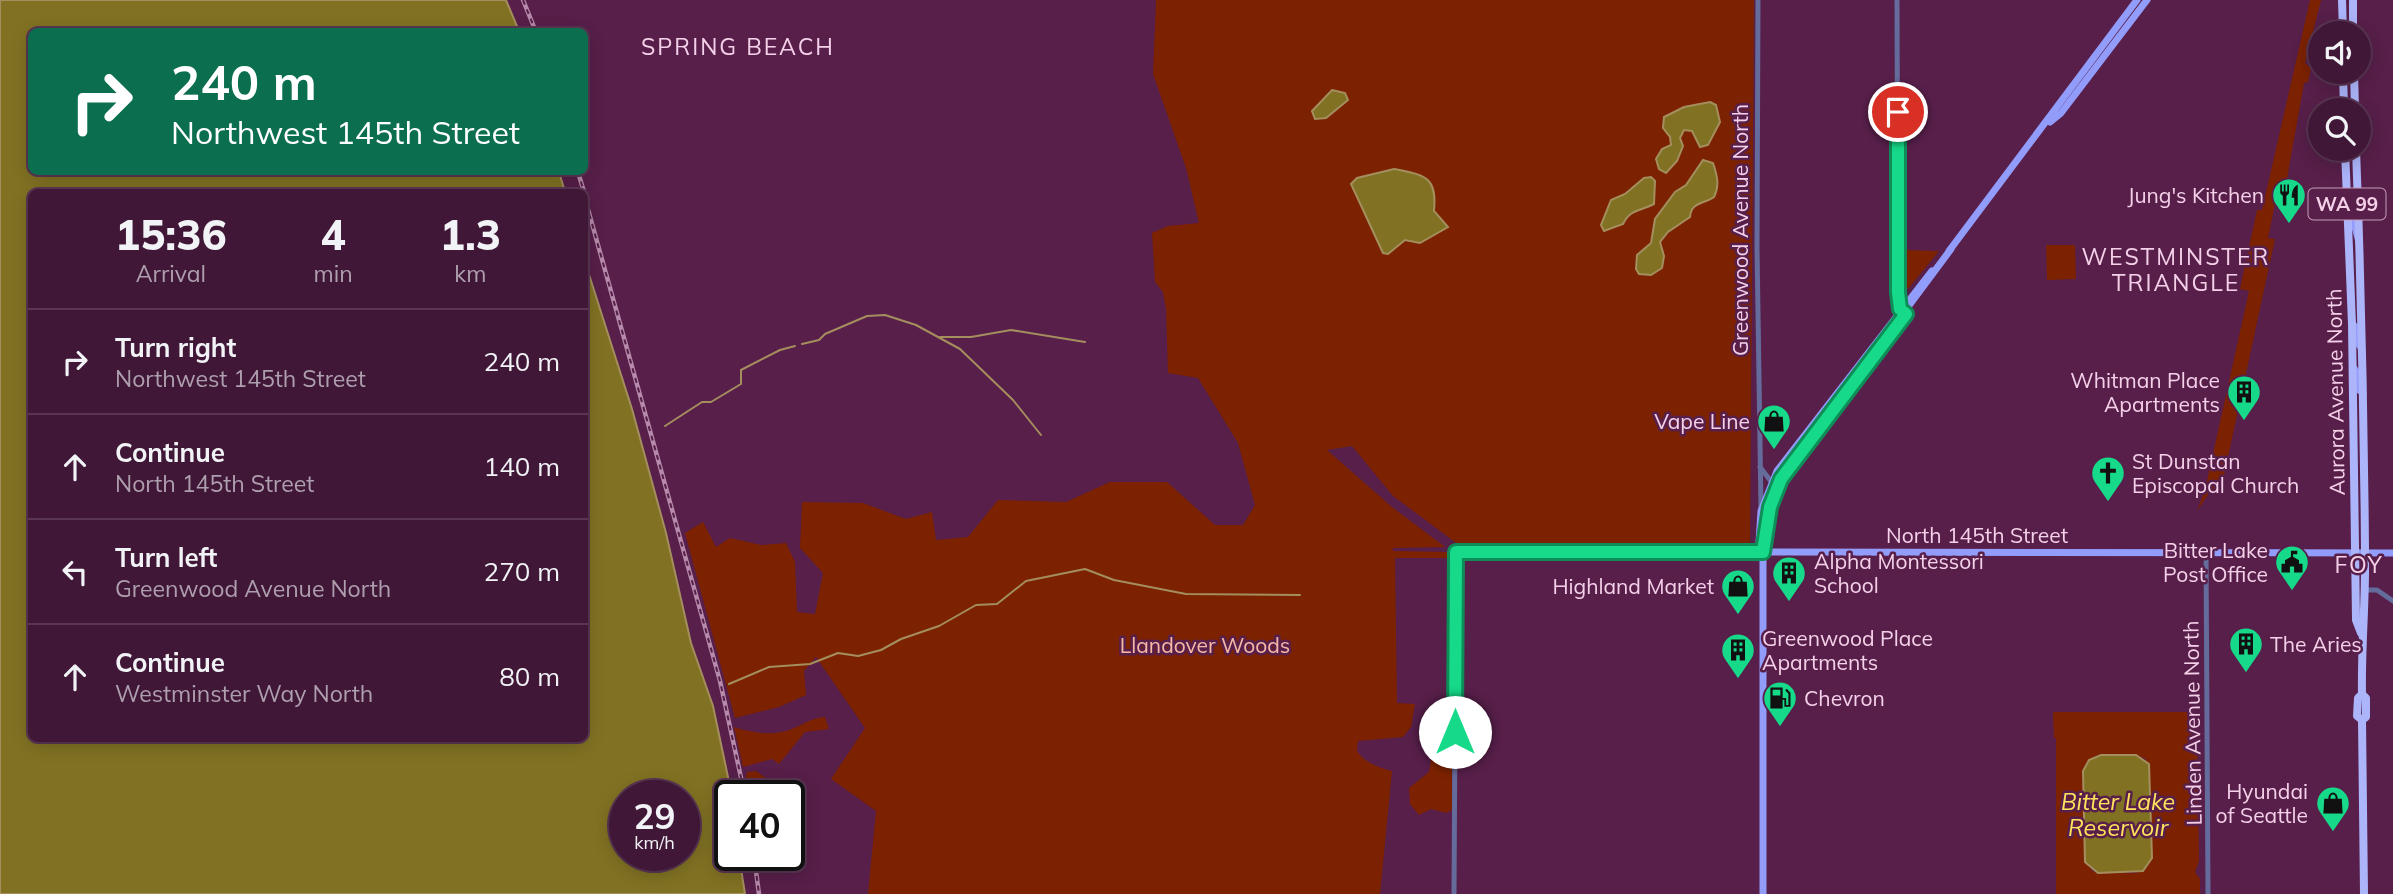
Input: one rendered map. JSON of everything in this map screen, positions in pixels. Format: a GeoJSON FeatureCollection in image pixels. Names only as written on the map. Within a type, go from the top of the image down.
{"type":"FeatureCollection","features":[{"type":"Feature","properties":{"kind":"highway"},"geometry":{"type":"LineString","coordinates":[[2342,0],[2343,21]]}},
{"type":"Feature","properties":{"kind":"highway"},"geometry":{"type":"LineString","coordinates":[[2353,0],[2353,21]]}},
{"type":"Feature","properties":{"kind":"highway","name":"Aurora Avenue North"},"geometry":{"type":"LineString","coordinates":[[2346,161],[2353,367],[2356,620],[2361,633],[2362,694],[2366,698],[2366,717],[2362,720],[2364,894]]}},
{"type":"Feature","properties":{"kind":"highway","name":"Aurora Avenue North"},"geometry":{"type":"LineString","coordinates":[[2356,161],[2365,552],[2365,622],[2361,633]]}},
{"type":"Feature","properties":{"kind":"main road"},"geometry":{"type":"LineString","coordinates":[[1774,495],[1794,460],[2137,0]]}},
{"type":"Feature","properties":{"kind":"main road"},"geometry":{"type":"LineString","coordinates":[[2046,125],[2061,113],[2147,0]]}},
{"type":"Feature","properties":{"kind":"main road"},"geometry":{"type":"LineString","coordinates":[[2348,215],[2353,218],[2359,243]]}},
{"type":"Feature","properties":{"kind":"main road"},"geometry":{"type":"LineString","coordinates":[[2350,268],[2360,281]]}},
{"type":"Feature","properties":{"kind":"main road"},"geometry":{"type":"LineString","coordinates":[[1761,511],[1771,482],[1792,449],[1903,312]]}},
{"type":"Feature","properties":{"kind":"main road"},"geometry":{"type":"LineString","coordinates":[[2352,324],[2357,328],[2358,343],[2362,349]]}},
{"type":"Feature","properties":{"kind":"main road"},"geometry":{"type":"LineString","coordinates":[[2353,367],[2357,372],[2359,390],[2363,393]]}},
{"type":"Feature","properties":{"kind":"main road","name":"Greenwood Avenue North"},"geometry":{"type":"LineString","coordinates":[[1763,894],[1763,552],[1774,495]]}},
{"type":"Feature","properties":{"kind":"main road","name":"Greenwood Avenue North"},"geometry":{"type":"LineString","coordinates":[[1761,511],[1759,543],[1763,552]]}},
{"type":"Feature","properties":{"kind":"main road","name":"North 145th Street"},"geometry":{"type":"LineString","coordinates":[[1763,552],[2393,552]]}},
{"type":"Feature","properties":{"kind":"street","name":"Greenwood Avenue North"},"geometry":{"type":"LineString","coordinates":[[1758,0],[1758,461],[1761,511]]}},
{"type":"Feature","properties":{"kind":"street"},"geometry":{"type":"LineString","coordinates":[[1897,0],[1898,292],[1903,312]]}},
{"type":"Feature","properties":{"kind":"street","name":"Greenwood Avenue North"},"geometry":{"type":"LineString","coordinates":[[1758,461],[1771,482],[1774,495]]}},
{"type":"Feature","properties":{"kind":"street","name":"North 145th Street"},"geometry":{"type":"LineString","coordinates":[[1454,894],[1456,552],[1763,552]]}},
{"type":"Feature","properties":{"kind":"street","name":"Linden Avenue North"},"geometry":{"type":"LineString","coordinates":[[2206,552],[2208,894]]}},
{"type":"Feature","properties":{"kind":"street"},"geometry":{"type":"LineString","coordinates":[[2365,590],[2378,590],[2393,601]]}},
{"type":"Feature","properties":{"kind":"green space","name":"Llandover Woods"},"geometry":{"type":"Polygon","coordinates":[[[1156,0],[1754,0],[1750,543],[1748,548],[1463,548],[1393,496],[1352,446],[1327,450],[1392,507],[1445,547],[1393,548],[1393,551],[1448,552],[1448,558],[1395,558],[1397,703],[1415,704],[1411,727],[1403,737],[1358,741],[1357,751],[1364,759],[1392,771],[1380,894],[868,894],[876,811],[831,779],[865,728],[816,657],[804,671],[806,695],[779,707],[735,718],[685,533],[703,522],[716,547],[730,538],[761,545],[786,543],[795,562],[797,612],[815,614],[823,573],[800,548],[802,502],[863,503],[906,519],[932,512],[936,540],[968,537],[998,500],[1066,502],[1110,482],[1167,482],[1215,525],[1243,525],[1255,505],[1238,443],[1198,378],[1168,373],[1166,309],[1163,292],[1155,282],[1152,233],[1168,226],[1199,223],[1186,168],[1153,74],[1156,0]]]}},
{"type":"Feature","properties":{"kind":"green space"},"geometry":{"type":"Polygon","coordinates":[[[2310,0],[2321,0],[2316,21],[2308,21],[2308,51],[2305,63],[2308,66],[2308,82],[2304,83],[2287,179],[2280,180],[2268,238],[2275,239],[2220,494],[2210,492],[2197,511],[2205,490],[2249,291],[2240,289],[2257,210],[2262,210],[2310,0]]]}},
{"type":"Feature","properties":{"kind":"green space"},"geometry":{"type":"Polygon","coordinates":[[[2046,245],[2075,245],[2076,279],[2047,280],[2046,245]]]}},
{"type":"Feature","properties":{"kind":"green space"},"geometry":{"type":"Polygon","coordinates":[[[1905,250],[1939,251],[1908,289],[1906,289],[1905,250]]]}},
{"type":"Feature","properties":{"kind":"green space"},"geometry":{"type":"Polygon","coordinates":[[[2053,712],[2197,712],[2199,861],[2195,872],[2200,879],[2200,894],[2056,894],[2053,712]],[[2136,755],[2095,756],[2085,765],[2084,856],[2092,871],[2137,873],[2146,759],[2136,755]]]}},
{"type":"Feature","properties":{"kind":"green space"},"geometry":{"type":"Polygon","coordinates":[[[825,717],[829,729],[805,732],[779,764],[772,759],[743,767],[734,727],[772,733],[787,731],[825,717]]]}},
{"type":"Feature","properties":{"kind":"green space"},"geometry":{"type":"Polygon","coordinates":[[[1443,719],[1452,719],[1452,810],[1446,813],[1431,809],[1419,815],[1410,804],[1409,788],[1429,772],[1436,730],[1441,731],[1443,719]]]}},
{"type":"Feature","properties":{"kind":"green space"},"geometry":{"type":"Polygon","coordinates":[[[756,771],[769,780],[745,780],[747,772],[756,771]]]}},
{"type":"Feature","properties":{"kind":"water"},"geometry":{"type":"Polygon","coordinates":[[[0,0],[506,0],[518,28],[28,28],[28,175],[560,175],[564,189],[28,189],[28,742],[588,742],[588,271],[632,409],[666,533],[691,643],[713,706],[729,780],[714,780],[714,871],[741,871],[745,894],[0,894],[0,0]]]}},
{"type":"Feature","properties":{"kind":"water"},"geometry":{"type":"Polygon","coordinates":[[[1332,90],[1345,93],[1348,100],[1326,118],[1315,119],[1312,111],[1332,90]]]}},
{"type":"Feature","properties":{"kind":"water"},"geometry":{"type":"Polygon","coordinates":[[[1710,102],[1716,105],[1720,122],[1708,145],[1700,147],[1692,131],[1684,130],[1680,138],[1683,146],[1677,161],[1666,173],[1659,169],[1656,159],[1662,149],[1671,145],[1670,137],[1663,128],[1664,117],[1684,107],[1710,102]]]}},
{"type":"Feature","properties":{"kind":"water"},"geometry":{"type":"Polygon","coordinates":[[[1703,160],[1713,163],[1717,176],[1714,197],[1695,206],[1690,217],[1668,232],[1660,242],[1664,256],[1662,268],[1651,275],[1639,274],[1636,269],[1637,255],[1651,243],[1655,219],[1675,192],[1686,185],[1703,160]]]}},
{"type":"Feature","properties":{"kind":"water"},"geometry":{"type":"Polygon","coordinates":[[[1394,169],[1422,176],[1431,184],[1434,191],[1434,211],[1448,227],[1420,243],[1405,240],[1388,254],[1383,253],[1351,184],[1357,178],[1394,169]]]}},
{"type":"Feature","properties":{"kind":"water"},"geometry":{"type":"Polygon","coordinates":[[[1651,177],[1655,181],[1654,204],[1632,213],[1623,224],[1604,231],[1601,225],[1611,200],[1625,194],[1644,178],[1651,177]]]}},
{"type":"Feature","properties":{"kind":"water","name":"Bitter Lake Reservoir"},"geometry":{"type":"Polygon","coordinates":[[[2101,755],[2136,755],[2149,764],[2152,858],[2143,871],[2098,873],[2085,862],[2083,771],[2089,760],[2101,755]]]}},
{"type":"Feature","properties":{"kind":"waterway"},"geometry":{"type":"LineString","coordinates":[[802,344],[819,340],[825,334],[867,316],[885,315],[916,325],[960,349],[1013,400],[1041,435]]}},
{"type":"Feature","properties":{"kind":"waterway"},"geometry":{"type":"LineString","coordinates":[[940,337],[971,337],[1011,330],[1085,342]]}},
{"type":"Feature","properties":{"kind":"waterway"},"geometry":{"type":"LineString","coordinates":[[665,426],[702,402],[711,402],[741,384],[741,370],[780,350],[795,346]]}},
{"type":"Feature","properties":{"kind":"waterway"},"geometry":{"type":"LineString","coordinates":[[729,684],[769,667],[810,664],[838,653],[858,656],[881,650],[901,639],[939,626],[976,605],[997,604],[1026,581],[1085,569],[1114,580],[1186,594],[1300,595]]}},
{"type":"Feature","properties":{"kind":"railway"},"geometry":{"type":"LineString","coordinates":[[523,0],[534,28]]}},
{"type":"Feature","properties":{"kind":"railway"},"geometry":{"type":"LineString","coordinates":[[579,175],[583,189]]}},
{"type":"Feature","properties":{"kind":"railway"},"geometry":{"type":"LineString","coordinates":[[588,209],[720,681],[742,780]]}},
{"type":"Feature","properties":{"kind":"railway"},"geometry":{"type":"LineString","coordinates":[[756,871],[759,894]]}},
{"type":"Feature","properties":{"kind":"place","name":"Jung's Kitchen"},"geometry":{"type":"Point","coordinates":[2289,225]}},
{"type":"Feature","properties":{"kind":"place","name":"Whitman Place Apartments"},"geometry":{"type":"Point","coordinates":[2244,422]}},
{"type":"Feature","properties":{"kind":"place","name":"Vape Line"},"geometry":{"type":"Point","coordinates":[1774,451]}},
{"type":"Feature","properties":{"kind":"place","name":"St Dunstan Episcopal Church"},"geometry":{"type":"Point","coordinates":[2108,503]}},
{"type":"Feature","properties":{"kind":"place","name":"Bitter Lake Post Office"},"geometry":{"type":"Point","coordinates":[2292,592]}},
{"type":"Feature","properties":{"kind":"place","name":"Alpha Montessori School"},"geometry":{"type":"Point","coordinates":[1789,603]}},
{"type":"Feature","properties":{"kind":"place","name":"Highland Market"},"geometry":{"type":"Point","coordinates":[1738,616]}},
{"type":"Feature","properties":{"kind":"place","name":"The Aries"},"geometry":{"type":"Point","coordinates":[2246,674]}},
{"type":"Feature","properties":{"kind":"place","name":"Greenwood Place Apartments"},"geometry":{"type":"Point","coordinates":[1738,680]}},
{"type":"Feature","properties":{"kind":"place","name":"Chevron"},"geometry":{"type":"Point","coordinates":[1780,728]}},
{"type":"Feature","properties":{"kind":"place","name":"Hyundai of Seattle"},"geometry":{"type":"Point","coordinates":[2333,833]}},
{"type":"Feature","properties":{"kind":"district","name":"SPRING BEACH"},"geometry":{"type":"Point","coordinates":[738,46]}},
{"type":"Feature","properties":{"kind":"district","name":"WESTMINSTER TRIANGLE"},"geometry":{"type":"Point","coordinates":[2176,269]}},
{"type":"Feature","properties":{"kind":"district","name":"FOY"},"geometry":{"type":"Point","coordinates":[2359,564]}},
{"type":"Feature","properties":{"kind":"route"},"geometry":{"type":"LineString","coordinates":[[1455,732],[1456,552],[1763,552],[1767,541],[1770,507],[1781,479],[1906,314],[1900,309],[1898,302],[1898,112]]}}]}
